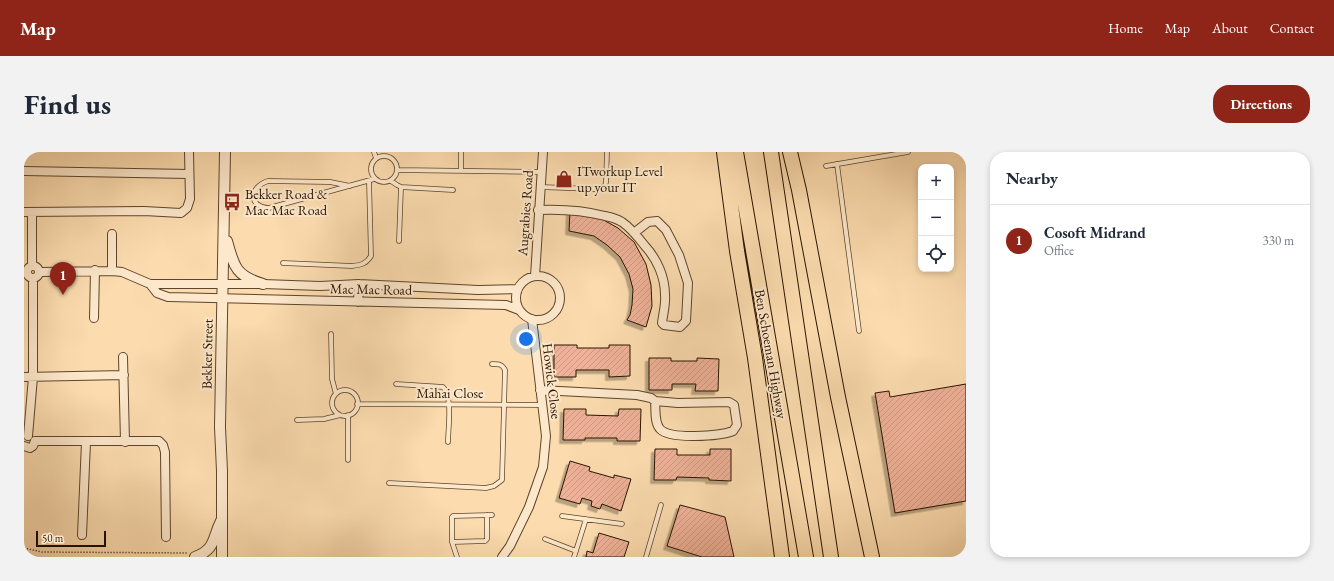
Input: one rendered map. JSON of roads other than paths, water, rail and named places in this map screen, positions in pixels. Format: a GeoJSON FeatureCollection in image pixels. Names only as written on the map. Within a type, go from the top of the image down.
{"type":"FeatureCollection","features":[{"type":"Feature","properties":{"kind":"highway"},"geometry":{"type":"LineString","coordinates":[[724,152],[737,251],[788,557]]}},
{"type":"Feature","properties":{"kind":"highway","name":"Ben Schoeman Highway"},"geometry":{"type":"LineString","coordinates":[[736,152],[806,557]]}},
{"type":"Feature","properties":{"kind":"highway","name":"Ben Schoeman Highway"},"geometry":{"type":"LineString","coordinates":[[771,152],[831,557]]}},
{"type":"Feature","properties":{"kind":"highway"},"geometry":{"type":"LineString","coordinates":[[790,152],[799,190],[838,397],[872,557]]}},
{"type":"Feature","properties":{"kind":"highway"},"geometry":{"type":"LineString","coordinates":[[755,358],[782,557]]}},
{"type":"Feature","properties":{"kind":"highway"},"geometry":{"type":"LineString","coordinates":[[838,397],[862,557]]}},
{"type":"Feature","properties":{"kind":"street"},"geometry":{"type":"LineString","coordinates":[[33,278],[29,277],[28,269],[28,212],[181,213],[186,210],[189,203],[189,152]]}},
{"type":"Feature","properties":{"kind":"street","name":"Bekker Street"},"geometry":{"type":"LineString","coordinates":[[222,557],[220,427],[225,152]]}},
{"type":"Feature","properties":{"kind":"street","name":"Augrabies Road"},"geometry":{"type":"LineString","coordinates":[[535,276],[540,172],[543,152]]}},
{"type":"Feature","properties":{"kind":"street"},"geometry":{"type":"LineString","coordinates":[[24,171],[189,174]]}},
{"type":"Feature","properties":{"kind":"street"},"geometry":{"type":"LineString","coordinates":[[538,210],[560,209],[585,211],[621,221],[634,233],[655,257],[664,284],[666,296],[662,323],[664,325],[680,327],[686,321],[688,282],[679,255],[666,230],[657,221],[648,222],[634,233]]}},
{"type":"Feature","properties":{"kind":"street"},"geometry":{"type":"LineString","coordinates":[[224,229],[232,260],[237,270],[250,280],[263,284]]}},
{"type":"Feature","properties":{"kind":"street"},"geometry":{"type":"LineString","coordinates":[[112,234],[112,271]]}},
{"type":"Feature","properties":{"kind":"street"},"geometry":{"type":"LineString","coordinates":[[28,269],[38,267],[40,272]]}},
{"type":"Feature","properties":{"kind":"street"},"geometry":{"type":"LineString","coordinates":[[40,272],[95,270],[122,272],[150,284]]}},
{"type":"Feature","properties":{"kind":"street"},"geometry":{"type":"LineString","coordinates":[[94,318],[95,270]]}},
{"type":"Feature","properties":{"kind":"street"},"geometry":{"type":"LineString","coordinates":[[33,278],[37,277],[40,272]]}},
{"type":"Feature","properties":{"kind":"street"},"geometry":{"type":"LineString","coordinates":[[535,276],[549,278],[555,283],[561,296],[557,311],[545,320],[532,319],[524,315],[519,310],[516,303],[518,289],[528,278],[535,276]]}},
{"type":"Feature","properties":{"kind":"street"},"geometry":{"type":"LineString","coordinates":[[24,446],[30,448],[33,446],[29,438],[33,377],[33,278]]}},
{"type":"Feature","properties":{"kind":"street","name":"Mac Mac Road"},"geometry":{"type":"LineString","coordinates":[[150,284],[222,283],[320,286],[359,284],[478,290],[518,289]]}},
{"type":"Feature","properties":{"kind":"street","name":"Mac Mac Road"},"geometry":{"type":"LineString","coordinates":[[150,284],[157,293],[168,297],[506,305],[519,310]]}},
{"type":"Feature","properties":{"kind":"street"},"geometry":{"type":"LineString","coordinates":[[358,302],[359,284]]}},
{"type":"Feature","properties":{"kind":"street","name":"Howick Close"},"geometry":{"type":"LineString","coordinates":[[502,557],[510,546],[529,507],[543,467],[546,436],[532,319]]}},
{"type":"Feature","properties":{"kind":"street"},"geometry":{"type":"LineString","coordinates":[[123,357],[125,442]]}},
{"type":"Feature","properties":{"kind":"street"},"geometry":{"type":"LineString","coordinates":[[24,377],[124,375]]}},
{"type":"Feature","properties":{"kind":"street"},"geometry":{"type":"LineString","coordinates":[[540,390],[637,395],[651,398],[655,401],[678,403],[729,402],[734,405],[737,425],[733,431],[719,434],[685,436],[669,434],[660,429],[656,423],[655,401]]}},
{"type":"Feature","properties":{"kind":"street"},"geometry":{"type":"LineString","coordinates":[[29,438],[86,442],[159,442],[163,445],[165,452],[166,537]]}},
{"type":"Feature","properties":{"kind":"street"},"geometry":{"type":"LineString","coordinates":[[82,535],[86,442]]}},
{"type":"Feature","properties":{"kind":"street"},"geometry":{"type":"LineString","coordinates":[[200,555],[212,545],[222,518]]}},
{"type":"Feature","properties":{"kind":"lane"},"geometry":{"type":"LineString","coordinates":[[374,152],[376,158]]}},
{"type":"Feature","properties":{"kind":"lane"},"geometry":{"type":"LineString","coordinates":[[461,152],[461,171]]}},
{"type":"Feature","properties":{"kind":"lane"},"geometry":{"type":"LineString","coordinates":[[540,187],[602,188],[605,186],[606,182],[607,152]]}},
{"type":"Feature","properties":{"kind":"lane"},"geometry":{"type":"LineString","coordinates":[[826,166],[908,152]]}},
{"type":"Feature","properties":{"kind":"lane"},"geometry":{"type":"LineString","coordinates":[[388,156],[396,164],[397,170],[391,181],[386,183],[374,179],[370,168],[376,158],[388,156]]}},
{"type":"Feature","properties":{"kind":"lane"},"geometry":{"type":"LineString","coordinates":[[837,164],[859,331]]}},
{"type":"Feature","properties":{"kind":"lane"},"geometry":{"type":"LineString","coordinates":[[397,170],[540,172]]}},
{"type":"Feature","properties":{"kind":"lane"},"geometry":{"type":"LineString","coordinates":[[350,186],[330,182],[268,181],[260,184],[255,189],[253,196],[257,204],[262,208],[269,208],[369,181],[374,179]]}},
{"type":"Feature","properties":{"kind":"lane"},"geometry":{"type":"LineString","coordinates":[[283,263],[352,266],[368,261],[371,256],[369,181]]}},
{"type":"Feature","properties":{"kind":"lane"},"geometry":{"type":"LineString","coordinates":[[391,181],[401,187],[453,190]]}},
{"type":"Feature","properties":{"kind":"lane"},"geometry":{"type":"LineString","coordinates":[[400,241],[401,187]]}},
{"type":"Feature","properties":{"kind":"lane"},"geometry":{"type":"LineString","coordinates":[[331,334],[332,379],[336,394]]}},
{"type":"Feature","properties":{"kind":"lane"},"geometry":{"type":"LineString","coordinates":[[389,483],[486,488],[494,486],[502,480],[505,370],[499,364],[492,364]]}},
{"type":"Feature","properties":{"kind":"lane"},"geometry":{"type":"LineString","coordinates":[[396,384],[443,387],[447,391],[449,404],[448,442]]}},
{"type":"Feature","properties":{"kind":"lane"},"geometry":{"type":"LineString","coordinates":[[297,420],[324,419],[340,415],[348,415],[354,411],[357,404],[354,394],[350,391],[345,390],[336,394],[333,398],[332,403],[336,412],[340,415]]}},
{"type":"Feature","properties":{"kind":"lane","name":"Mahai Close"},"geometry":{"type":"LineString","coordinates":[[357,404],[542,405]]}},
{"type":"Feature","properties":{"kind":"lane"},"geometry":{"type":"LineString","coordinates":[[348,415],[348,460]]}},
{"type":"Feature","properties":{"kind":"lane"},"geometry":{"type":"LineString","coordinates":[[646,557],[661,505]]}},
{"type":"Feature","properties":{"kind":"lane"},"geometry":{"type":"LineString","coordinates":[[452,542],[485,541],[487,539],[490,515],[453,516],[452,542],[456,557]]}},
{"type":"Feature","properties":{"kind":"lane"},"geometry":{"type":"LineString","coordinates":[[562,516],[622,524]]}},
{"type":"Feature","properties":{"kind":"lane"},"geometry":{"type":"LineString","coordinates":[[574,557],[586,519]]}},
{"type":"Feature","properties":{"kind":"lane"},"geometry":{"type":"LineString","coordinates":[[545,539],[576,551]]}},
{"type":"Feature","properties":{"kind":"place","name":"ITworkup Level up your IT"},"geometry":{"type":"Point","coordinates":[564,179]}},
{"type":"Feature","properties":{"kind":"place","name":"Bekker Road & Mac Mac Road"},"geometry":{"type":"Point","coordinates":[232,202]}},
{"type":"Feature","properties":{"kind":"place","name":"Cosoft Midrand"},"geometry":{"type":"Point","coordinates":[63,295]}}]}
